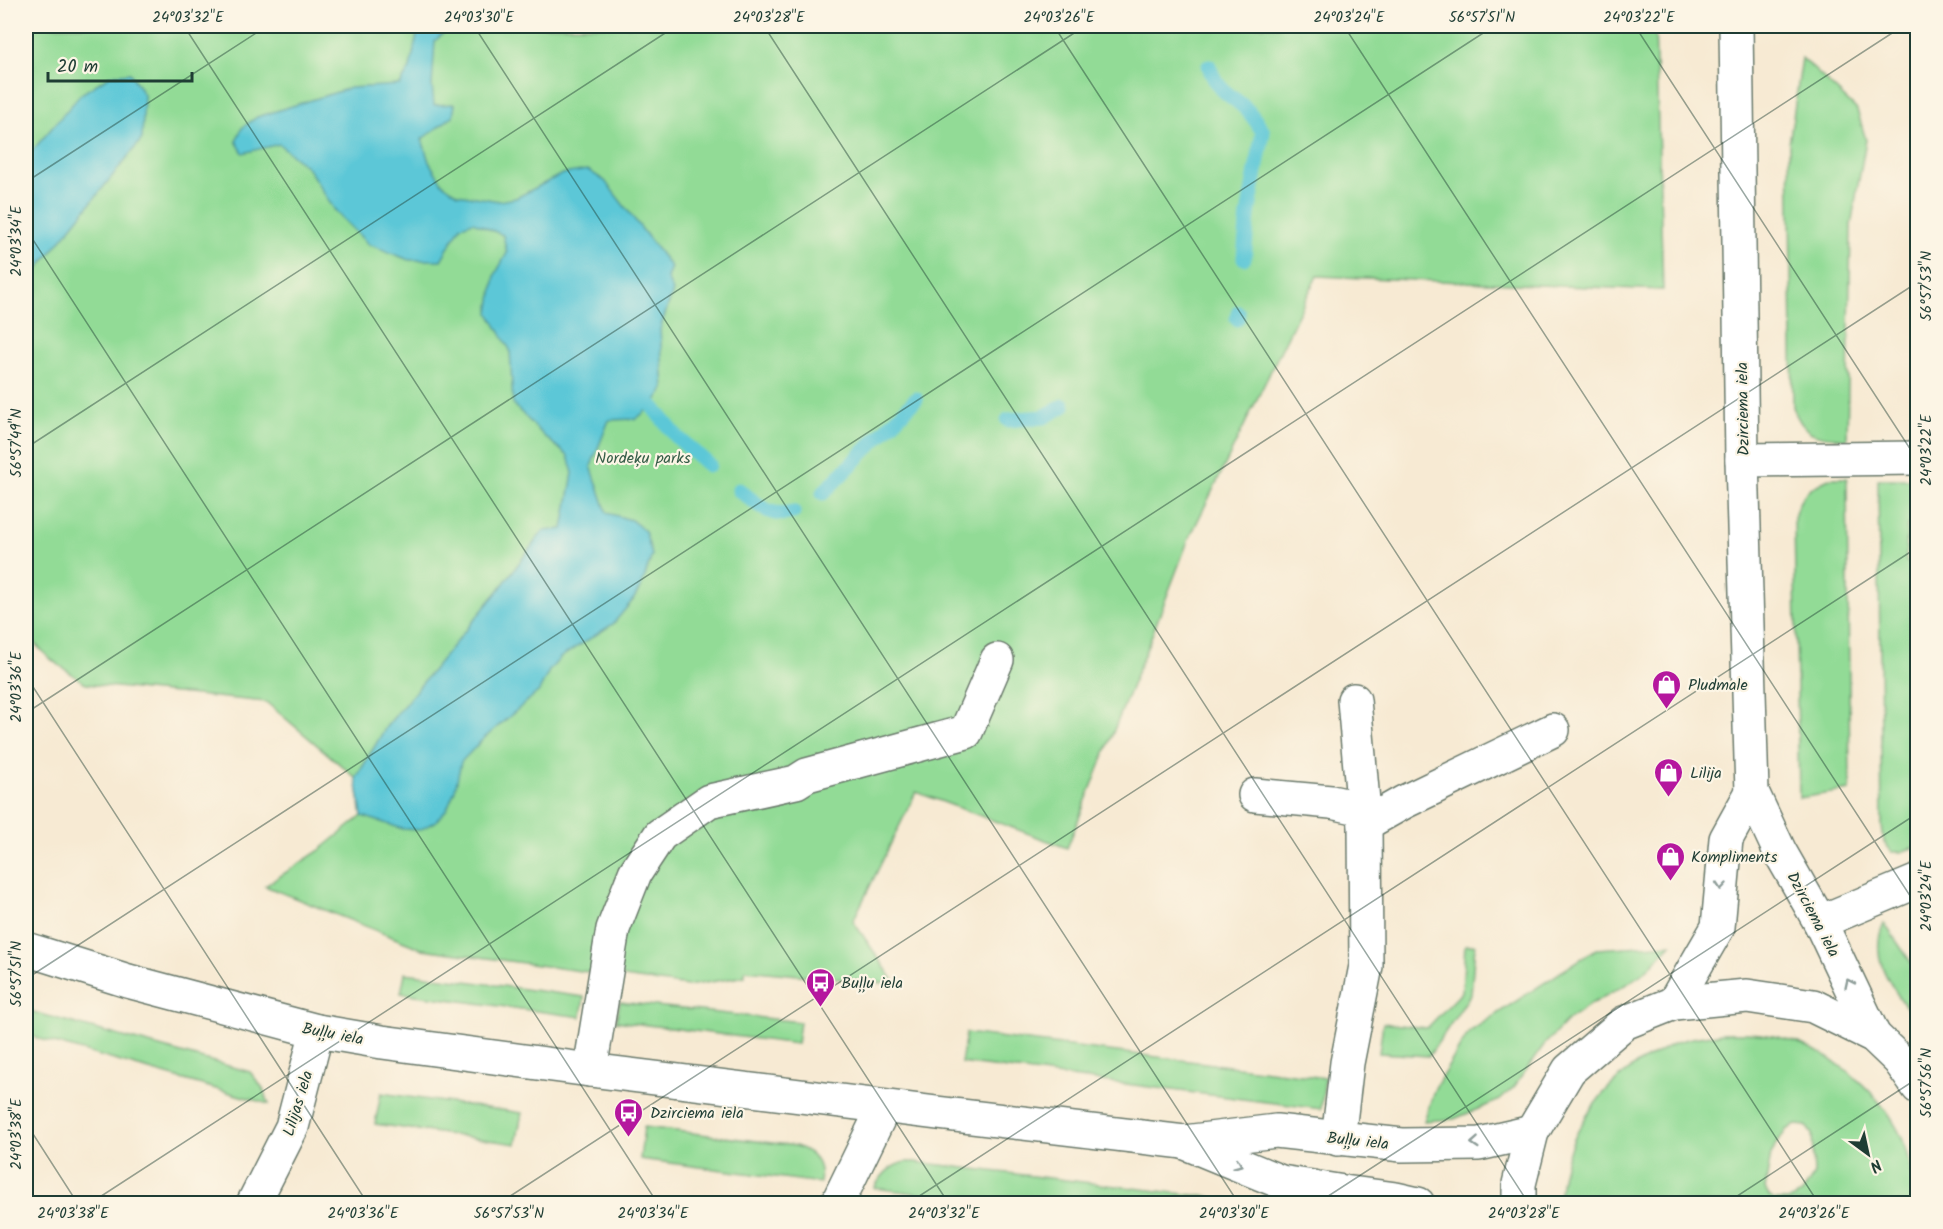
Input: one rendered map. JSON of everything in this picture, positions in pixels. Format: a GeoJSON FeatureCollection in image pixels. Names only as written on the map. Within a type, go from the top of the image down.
{"type":"FeatureCollection","features":[{"type":"Feature","properties":{"kind":"street","name":"Dzirciema iela"},"geometry":{"type":"LineString","coordinates":[[1736,26],[1742,460],[1752,792],[1780,852],[1820,922],[1874,1036]]}},
{"type":"Feature","properties":{"kind":"street"},"geometry":{"type":"LineString","coordinates":[[1742,460],[1917,458]]}},
{"type":"Feature","properties":{"kind":"street"},"geometry":{"type":"LineString","coordinates":[[591,1070],[613,928],[635,873],[660,835],[709,801],[796,782],[807,775],[966,732],[996,660]]}},
{"type":"Feature","properties":{"kind":"street"},"geometry":{"type":"LineString","coordinates":[[1338,1139],[1347,1063],[1366,966],[1364,816],[1353,700]]}},
{"type":"Feature","properties":{"kind":"street"},"geometry":{"type":"LineString","coordinates":[[1255,795],[1331,802],[1364,816],[1404,802],[1553,730]]}},
{"type":"Feature","properties":{"kind":"street"},"geometry":{"type":"LineString","coordinates":[[1674,1003],[1718,927],[1726,839],[1752,792]]}},
{"type":"Feature","properties":{"kind":"street"},"geometry":{"type":"LineString","coordinates":[[1820,922],[1917,881]]}},
{"type":"Feature","properties":{"kind":"street","name":"Buļļu iela"},"geometry":{"type":"LineString","coordinates":[[26,949],[128,981],[317,1031],[382,1042],[884,1107],[1184,1142],[1276,1131],[1402,1145],[1479,1144],[1532,1132]]}},
{"type":"Feature","properties":{"kind":"street"},"geometry":{"type":"LineString","coordinates":[[1519,1203],[1519,1184],[1532,1132],[1569,1070],[1624,1023],[1674,1003],[1747,996],[1813,1006],[1874,1036],[1899,1060],[1917,1087]]}},
{"type":"Feature","properties":{"kind":"street","name":"Lilijas iela"},"geometry":{"type":"LineString","coordinates":[[253,1203],[292,1127],[317,1031]]}},
{"type":"Feature","properties":{"kind":"street"},"geometry":{"type":"LineString","coordinates":[[837,1203],[884,1107]]}},
{"type":"Feature","properties":{"kind":"street","name":"Buļļu iela"},"geometry":{"type":"LineString","coordinates":[[1184,1142],[1281,1182],[1418,1203]]}},
{"type":"Feature","properties":{"kind":"green space","name":"Nordeķu parks"},"geometry":{"type":"Polygon","coordinates":[[[26,26],[1655,26],[1663,290],[1317,276],[1188,541],[1067,848],[916,792],[853,921],[896,984],[745,970],[745,976],[688,986],[422,949],[265,886],[320,850],[362,816],[356,778],[266,702],[86,684],[49,658],[26,635],[26,26]]]}},
{"type":"Feature","properties":{"kind":"green space"},"geometry":{"type":"Polygon","coordinates":[[[1802,58],[1857,110],[1866,140],[1851,225],[1847,439],[1813,434],[1802,425],[1793,407],[1789,144],[1802,58]]]}},
{"type":"Feature","properties":{"kind":"green space"},"geometry":{"type":"Polygon","coordinates":[[[1831,478],[1847,478],[1850,790],[1799,798],[1794,518],[1806,492],[1831,478]]]}},
{"type":"Feature","properties":{"kind":"green space"},"geometry":{"type":"Polygon","coordinates":[[[1878,479],[1917,479],[1917,524],[1907,525],[1906,562],[1918,566],[1918,846],[1901,852],[1892,852],[1884,842],[1882,826],[1878,479]]]}},
{"type":"Feature","properties":{"kind":"green space"},"geometry":{"type":"Polygon","coordinates":[[[1884,923],[1917,971],[1917,1022],[1893,988],[1881,963],[1879,937],[1884,923]]]}},
{"type":"Feature","properties":{"kind":"green space"},"geometry":{"type":"Polygon","coordinates":[[[1671,944],[1650,967],[1634,980],[1569,1019],[1544,1045],[1514,1087],[1500,1100],[1454,1119],[1424,1121],[1435,1088],[1469,1032],[1596,949],[1671,944]]]}},
{"type":"Feature","properties":{"kind":"green space"},"geometry":{"type":"Polygon","coordinates":[[[1465,945],[1475,945],[1471,994],[1429,1056],[1379,1053],[1383,1023],[1427,1028],[1462,992],[1465,945]]]}},
{"type":"Feature","properties":{"kind":"green space"},"geometry":{"type":"Polygon","coordinates":[[[405,973],[584,997],[581,1017],[401,993],[405,973]]]}},
{"type":"Feature","properties":{"kind":"green space"},"geometry":{"type":"Polygon","coordinates":[[[620,1002],[800,1022],[797,1044],[616,1021],[620,1002]]]}},
{"type":"Feature","properties":{"kind":"green space"},"geometry":{"type":"Polygon","coordinates":[[[26,1010],[250,1072],[262,1087],[269,1104],[26,1035],[26,1010]]]}},
{"type":"Feature","properties":{"kind":"green space"},"geometry":{"type":"Polygon","coordinates":[[[966,1033],[1325,1078],[1321,1109],[961,1063],[966,1033]]]}},
{"type":"Feature","properties":{"kind":"green space"},"geometry":{"type":"Polygon","coordinates":[[[1722,1033],[1757,1033],[1790,1040],[1812,1049],[1853,1075],[1886,1111],[1898,1130],[1907,1151],[1916,1203],[1559,1203],[1567,1158],[1575,1137],[1599,1098],[1633,1067],[1668,1046],[1682,1040],[1722,1033]],[[1796,1125],[1786,1130],[1771,1154],[1765,1189],[1774,1200],[1788,1200],[1802,1194],[1814,1174],[1812,1134],[1806,1126],[1796,1125]]]}},
{"type":"Feature","properties":{"kind":"green space"},"geometry":{"type":"Polygon","coordinates":[[[381,1093],[522,1113],[516,1144],[375,1124],[381,1093]]]}},
{"type":"Feature","properties":{"kind":"green space"},"geometry":{"type":"Polygon","coordinates":[[[644,1127],[796,1146],[808,1152],[816,1160],[820,1170],[820,1183],[640,1159],[644,1127]]]}},
{"type":"Feature","properties":{"kind":"green space"},"geometry":{"type":"Polygon","coordinates":[[[905,1162],[1259,1203],[999,1204],[874,1188],[886,1172],[905,1162]]]}},
{"type":"Feature","properties":{"kind":"water"},"geometry":{"type":"Polygon","coordinates":[[[424,26],[451,26],[435,41],[432,85],[434,105],[455,104],[453,116],[422,139],[429,162],[442,183],[458,194],[499,201],[516,198],[562,174],[588,170],[605,181],[671,267],[667,278],[673,291],[660,329],[664,389],[652,406],[636,419],[609,420],[591,466],[607,513],[631,520],[645,531],[652,555],[642,585],[613,624],[561,657],[549,671],[539,691],[481,741],[461,762],[455,790],[447,809],[436,821],[420,830],[403,829],[362,816],[356,778],[386,727],[498,591],[543,531],[563,529],[573,473],[568,456],[544,436],[513,404],[510,350],[489,313],[495,275],[507,253],[503,235],[473,222],[461,226],[441,260],[409,260],[368,244],[336,212],[308,168],[279,144],[243,153],[236,141],[242,128],[257,117],[350,88],[400,85],[410,68],[418,31],[424,26]]]}},
{"type":"Feature","properties":{"kind":"water"},"geometry":{"type":"Polygon","coordinates":[[[130,73],[144,95],[142,139],[37,270],[26,280],[26,158],[81,94],[111,75],[130,73]]]}},
{"type":"Feature","properties":{"kind":"waterway"},"geometry":{"type":"LineString","coordinates":[[1209,66],[1221,88],[1249,112],[1263,132],[1248,215],[1244,258]]}},
{"type":"Feature","properties":{"kind":"waterway"},"geometry":{"type":"LineString","coordinates":[[1237,319],[1238,313]]}},
{"type":"Feature","properties":{"kind":"waterway"},"geometry":{"type":"LineString","coordinates":[[823,493],[916,399]]}},
{"type":"Feature","properties":{"kind":"waterway"},"geometry":{"type":"LineString","coordinates":[[652,406],[677,437],[709,465]]}},
{"type":"Feature","properties":{"kind":"waterway"},"geometry":{"type":"LineString","coordinates":[[1008,420],[1044,417],[1063,406]]}},
{"type":"Feature","properties":{"kind":"waterway"},"geometry":{"type":"LineString","coordinates":[[739,490],[757,505],[770,512],[785,514],[793,512]]}},
{"type":"Feature","properties":{"kind":"place","name":"Pludmale"},"geometry":{"type":"Point","coordinates":[1667,710]}},
{"type":"Feature","properties":{"kind":"place","name":"Lilija"},"geometry":{"type":"Point","coordinates":[1669,798]}},
{"type":"Feature","properties":{"kind":"place","name":"Kompliments"},"geometry":{"type":"Point","coordinates":[1670,882]}},
{"type":"Feature","properties":{"kind":"place","name":"Buļļu iela"},"geometry":{"type":"Point","coordinates":[820,1008]}},
{"type":"Feature","properties":{"kind":"place","name":"Dzirciema iela"},"geometry":{"type":"Point","coordinates":[629,1138]}}]}
